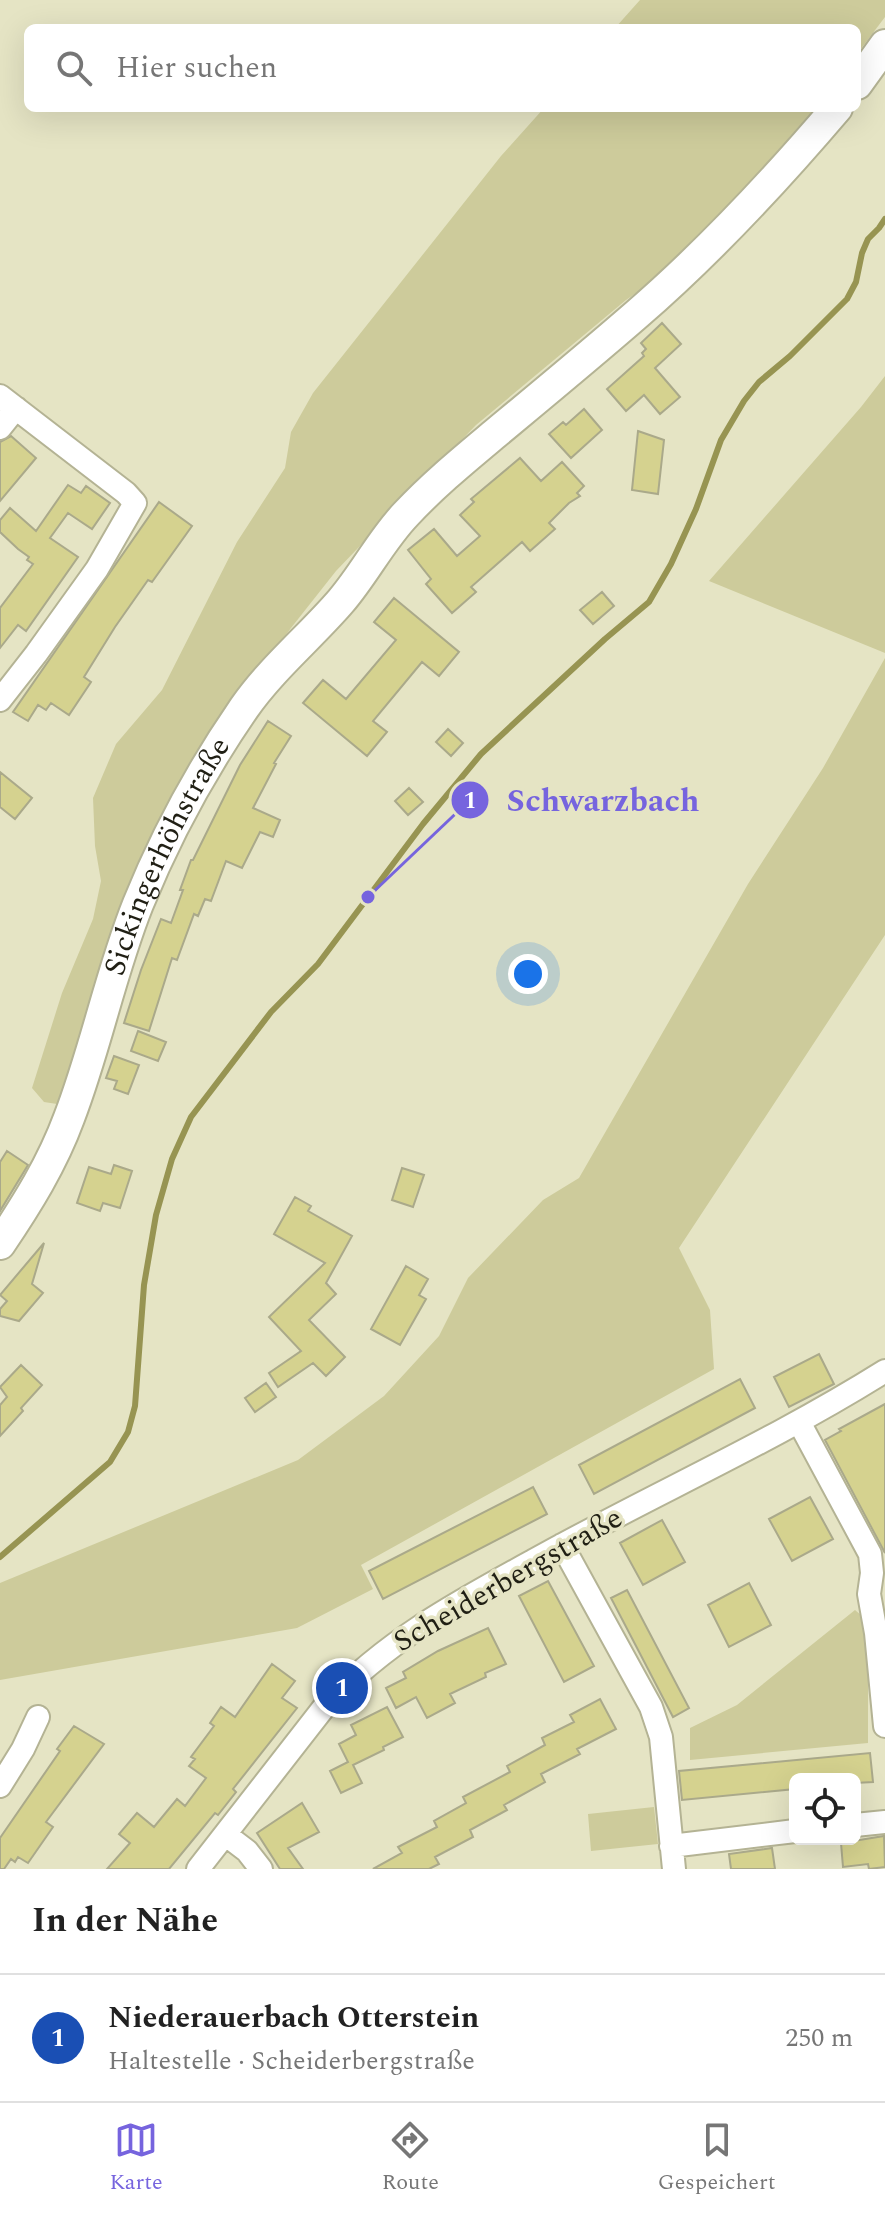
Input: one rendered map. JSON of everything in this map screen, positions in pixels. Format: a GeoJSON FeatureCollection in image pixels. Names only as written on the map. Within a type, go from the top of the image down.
{"type":"FeatureCollection","features":[{"type":"Feature","properties":{"kind":"main road"},"geometry":{"type":"LineString","coordinates":[[861,78],[885,45]]}},
{"type":"Feature","properties":{"kind":"main road","name":"Sickingerhöhstraße"},"geometry":{"type":"LineString","coordinates":[[0,1244],[33,1195],[68,1120],[137,907],[181,811],[212,756],[245,707],[268,677],[342,599],[407,513],[458,465],[684,272],[773,183],[834,112]]}},
{"type":"Feature","properties":{"kind":"street"},"geometry":{"type":"LineString","coordinates":[[0,428],[8,402],[135,503],[97,569],[0,700]]}},
{"type":"Feature","properties":{"kind":"street","name":"Scheiderbergstraße"},"geometry":{"type":"LineString","coordinates":[[198,1869],[325,1706],[398,1640],[562,1545],[799,1422],[885,1371]]}},
{"type":"Feature","properties":{"kind":"street"},"geometry":{"type":"LineString","coordinates":[[799,1422],[870,1554],[872,1573],[869,1594],[885,1726]]}},
{"type":"Feature","properties":{"kind":"street"},"geometry":{"type":"LineString","coordinates":[[562,1545],[632,1671],[656,1722],[661,1737],[674,1869]]}},
{"type":"Feature","properties":{"kind":"street"},"geometry":{"type":"LineString","coordinates":[[0,1786],[38,1717]]}},
{"type":"Feature","properties":{"kind":"street"},"geometry":{"type":"LineString","coordinates":[[861,1824],[885,1822]]}},
{"type":"Feature","properties":{"kind":"street"},"geometry":{"type":"LineString","coordinates":[[671,1846],[789,1832]]}},
{"type":"Feature","properties":{"kind":"street"},"geometry":{"type":"LineString","coordinates":[[226,1835],[247,1851],[261,1869]]}},
{"type":"Feature","properties":{"kind":"shaded area"},"geometry":{"type":"Polygon","coordinates":[[[640,0],[885,0],[885,17],[861,49],[861,24],[619,24],[640,0]]]}},
{"type":"Feature","properties":{"kind":"shaded area"},"geometry":{"type":"Polygon","coordinates":[[[540,112],[813,112],[775,160],[656,279],[626,300],[476,425],[336,571],[291,628],[241,695],[57,1104],[44,1102],[32,1088],[62,993],[93,919],[101,881],[95,846],[93,798],[116,744],[162,690],[237,542],[285,468],[291,432],[313,393],[501,156],[540,112]]]}},
{"type":"Feature","properties":{"kind":"shaded area"},"geometry":{"type":"Polygon","coordinates":[[[885,376],[885,653],[709,581],[885,376]]]}},
{"type":"Feature","properties":{"kind":"shaded area"},"geometry":{"type":"Polygon","coordinates":[[[885,658],[885,935],[679,1248],[710,1310],[714,1369],[361,1565],[373,1589],[297,1628],[0,1680],[0,1583],[298,1460],[384,1396],[439,1336],[468,1278],[543,1200],[579,1178],[748,884],[823,768],[885,658]]]}},
{"type":"Feature","properties":{"kind":"shaded area"},"geometry":{"type":"Polygon","coordinates":[[[855,1610],[868,1621],[868,1743],[690,1760],[690,1728],[737,1705],[855,1610]]]}},
{"type":"Feature","properties":{"kind":"shaded area"},"geometry":{"type":"Polygon","coordinates":[[[654,1807],[658,1844],[591,1851],[588,1814],[654,1807]]]}},
{"type":"Feature","properties":{"kind":"building"},"geometry":{"type":"Polygon","coordinates":[[[662,323],[681,344],[655,368],[680,397],[660,414],[644,395],[626,411],[607,389],[644,356],[642,353],[646,349],[641,343],[662,323]]]}},
{"type":"Feature","properties":{"kind":"building"},"geometry":{"type":"Polygon","coordinates":[[[584,409],[602,430],[571,458],[549,434],[563,422],[566,425],[584,409]]]}},
{"type":"Feature","properties":{"kind":"building"},"geometry":{"type":"Polygon","coordinates":[[[638,431],[664,440],[658,494],[632,490],[638,431]]]}},
{"type":"Feature","properties":{"kind":"building"},"geometry":{"type":"Polygon","coordinates":[[[11,436],[36,458],[0,501],[0,442],[11,436]]]}},
{"type":"Feature","properties":{"kind":"building"},"geometry":{"type":"Polygon","coordinates":[[[520,458],[541,481],[562,462],[584,486],[577,493],[580,496],[549,523],[555,529],[530,551],[522,542],[471,587],[476,592],[452,613],[426,584],[431,579],[408,550],[434,529],[457,556],[480,536],[460,515],[474,502],[471,499],[520,458]]]}},
{"type":"Feature","properties":{"kind":"building"},"geometry":{"type":"Polygon","coordinates":[[[68,485],[81,493],[86,486],[110,503],[92,529],[68,513],[50,538],[78,557],[26,631],[18,625],[0,648],[0,608],[33,564],[0,532],[0,520],[10,508],[36,531],[68,485]]]}},
{"type":"Feature","properties":{"kind":"building"},"geometry":{"type":"Polygon","coordinates":[[[159,502],[192,526],[115,627],[84,677],[91,682],[69,715],[51,703],[46,710],[38,705],[28,721],[13,712],[159,502]]]}},
{"type":"Feature","properties":{"kind":"building"},"geometry":{"type":"Polygon","coordinates":[[[602,592],[614,606],[593,624],[580,610],[602,592]]]}},
{"type":"Feature","properties":{"kind":"building"},"geometry":{"type":"Polygon","coordinates":[[[394,598],[459,652],[439,676],[422,662],[373,721],[387,732],[367,756],[303,703],[323,680],[346,699],[396,640],[374,622],[394,598]]]}},
{"type":"Feature","properties":{"kind":"building"},"geometry":{"type":"Polygon","coordinates":[[[268,721],[291,736],[274,763],[253,808],[280,820],[273,837],[260,832],[242,868],[226,861],[211,901],[205,899],[198,916],[194,914],[177,960],[172,958],[149,1031],[124,1023],[161,919],[171,923],[191,860],[240,765],[268,721]]]}},
{"type":"Feature","properties":{"kind":"building"},"geometry":{"type":"Polygon","coordinates":[[[448,729],[463,743],[451,756],[436,742],[448,729]]]}},
{"type":"Feature","properties":{"kind":"building"},"geometry":{"type":"Polygon","coordinates":[[[0,772],[32,798],[15,819],[0,807],[0,772]]]}},
{"type":"Feature","properties":{"kind":"building"},"geometry":{"type":"Polygon","coordinates":[[[409,788],[423,802],[408,815],[395,801],[409,788]]]}},
{"type":"Feature","properties":{"kind":"building"},"geometry":{"type":"Polygon","coordinates":[[[138,1031],[166,1042],[158,1061],[131,1051],[138,1031]]]}},
{"type":"Feature","properties":{"kind":"building"},"geometry":{"type":"Polygon","coordinates":[[[114,1056],[139,1065],[128,1094],[114,1089],[117,1081],[106,1078],[114,1056]]]}},
{"type":"Feature","properties":{"kind":"building"},"geometry":{"type":"Polygon","coordinates":[[[7,1151],[28,1165],[0,1211],[0,1162],[7,1151]]]}},
{"type":"Feature","properties":{"kind":"building"},"geometry":{"type":"Polygon","coordinates":[[[114,1165],[132,1171],[120,1208],[103,1203],[100,1211],[77,1203],[89,1167],[111,1174],[114,1165]]]}},
{"type":"Feature","properties":{"kind":"building"},"geometry":{"type":"Polygon","coordinates":[[[402,1168],[424,1175],[413,1207],[392,1200],[402,1168]]]}},
{"type":"Feature","properties":{"kind":"building"},"geometry":{"type":"Polygon","coordinates":[[[295,1197],[311,1206],[308,1211],[352,1236],[326,1283],[336,1294],[309,1320],[345,1357],[326,1376],[313,1363],[278,1387],[269,1373],[301,1351],[269,1317],[325,1263],[274,1234],[295,1197]]]}},
{"type":"Feature","properties":{"kind":"building"},"geometry":{"type":"Polygon","coordinates":[[[44,1243],[32,1284],[43,1293],[19,1321],[0,1316],[0,1309],[7,1301],[0,1295],[44,1243]]]}},
{"type":"Feature","properties":{"kind":"building"},"geometry":{"type":"Polygon","coordinates":[[[406,1266],[428,1279],[419,1295],[426,1299],[400,1345],[371,1329],[406,1266]]]}},
{"type":"Feature","properties":{"kind":"building"},"geometry":{"type":"Polygon","coordinates":[[[819,1354],[834,1384],[789,1407],[774,1377],[819,1354]]]}},
{"type":"Feature","properties":{"kind":"building"},"geometry":{"type":"Polygon","coordinates":[[[21,1365],[42,1385],[0,1436],[0,1405],[7,1397],[0,1387],[21,1365]]]}},
{"type":"Feature","properties":{"kind":"building"},"geometry":{"type":"Polygon","coordinates":[[[740,1379],[755,1408],[594,1494],[579,1465],[740,1379]]]}},
{"type":"Feature","properties":{"kind":"building"},"geometry":{"type":"Polygon","coordinates":[[[266,1383],[276,1397],[255,1412],[245,1398],[266,1383]]]}},
{"type":"Feature","properties":{"kind":"building"},"geometry":{"type":"Polygon","coordinates":[[[885,1404],[885,1553],[825,1440],[885,1404]]]}},
{"type":"Feature","properties":{"kind":"building"},"geometry":{"type":"Polygon","coordinates":[[[533,1487],[547,1514],[383,1599],[369,1571],[533,1487]]]}},
{"type":"Feature","properties":{"kind":"building"},"geometry":{"type":"Polygon","coordinates":[[[810,1497],[833,1539],[792,1561],[769,1519],[810,1497]]]}},
{"type":"Feature","properties":{"kind":"building"},"geometry":{"type":"Polygon","coordinates":[[[662,1520],[685,1562],[643,1585],[620,1543],[662,1520]]]}},
{"type":"Feature","properties":{"kind":"building"},"geometry":{"type":"Polygon","coordinates":[[[548,1581],[594,1666],[564,1682],[519,1596],[548,1581]]]}},
{"type":"Feature","properties":{"kind":"building"},"geometry":{"type":"Polygon","coordinates":[[[749,1583],[771,1625],[729,1647],[708,1605],[749,1583]]]}},
{"type":"Feature","properties":{"kind":"building"},"geometry":{"type":"Polygon","coordinates":[[[627,1590],[689,1708],[673,1717],[611,1598],[627,1590]]]}},
{"type":"Feature","properties":{"kind":"building"},"geometry":{"type":"Polygon","coordinates":[[[488,1628],[506,1664],[450,1694],[455,1703],[427,1718],[416,1697],[396,1708],[386,1688],[406,1678],[403,1672],[438,1651],[488,1628]]]}},
{"type":"Feature","properties":{"kind":"building"},"geometry":{"type":"Polygon","coordinates":[[[272,1664],[295,1681],[282,1698],[297,1708],[233,1789],[236,1792],[218,1815],[215,1813],[169,1869],[107,1869],[130,1843],[119,1834],[137,1813],[154,1827],[177,1799],[185,1806],[206,1778],[189,1766],[195,1759],[191,1757],[214,1726],[210,1723],[221,1707],[235,1717],[272,1664]]]}},
{"type":"Feature","properties":{"kind":"building"},"geometry":{"type":"Polygon","coordinates":[[[600,1699],[616,1729],[577,1749],[580,1754],[541,1774],[545,1782],[504,1805],[507,1810],[470,1830],[473,1837],[435,1857],[439,1864],[429,1869],[373,1869],[402,1853],[398,1847],[437,1827],[434,1821],[466,1803],[463,1797],[510,1772],[507,1766],[545,1745],[542,1738],[574,1722],[570,1715],[600,1699]]]}},
{"type":"Feature","properties":{"kind":"building"},"geometry":{"type":"Polygon","coordinates":[[[387,1707],[403,1737],[353,1765],[362,1783],[341,1793],[330,1771],[348,1762],[339,1744],[356,1735],[351,1725],[387,1707]]]}},
{"type":"Feature","properties":{"kind":"building"},"geometry":{"type":"Polygon","coordinates":[[[74,1726],[104,1744],[46,1822],[53,1827],[28,1863],[18,1857],[15,1862],[11,1859],[4,1869],[0,1869],[0,1838],[74,1726]]]}},
{"type":"Feature","properties":{"kind":"building"},"geometry":{"type":"Polygon","coordinates":[[[870,1753],[873,1782],[861,1783],[861,1773],[789,1773],[789,1790],[682,1800],[679,1771],[870,1753]]]}},
{"type":"Feature","properties":{"kind":"building"},"geometry":{"type":"Polygon","coordinates":[[[302,1803],[319,1832],[288,1848],[303,1869],[280,1869],[257,1833],[302,1803]]]}},
{"type":"Feature","properties":{"kind":"building"},"geometry":{"type":"Polygon","coordinates":[[[884,1836],[885,1867],[869,1869],[868,1864],[843,1867],[841,1845],[861,1845],[861,1840],[884,1836]]]}},
{"type":"Feature","properties":{"kind":"building"},"geometry":{"type":"Polygon","coordinates":[[[772,1848],[775,1869],[731,1869],[729,1854],[772,1848]]]}},
{"type":"Feature","properties":{"kind":"waterway"},"geometry":{"type":"LineString","coordinates":[[0,1557],[110,1462],[128,1432],[135,1406],[144,1285],[156,1215],[172,1159],[191,1117],[271,1012],[318,964],[423,824],[481,754],[649,602],[671,564],[696,509],[721,440],[744,401],[759,382],[847,299],[856,282],[868,239],[885,219]]}},
{"type":"Feature","properties":{"kind":"place","name":"Schwarzbach"},"geometry":{"type":"Point","coordinates":[368,897]}},
{"type":"Feature","properties":{"kind":"place","name":"Niederauerbach Otterstein"},"geometry":{"type":"Point","coordinates":[342,1688]}}]}
